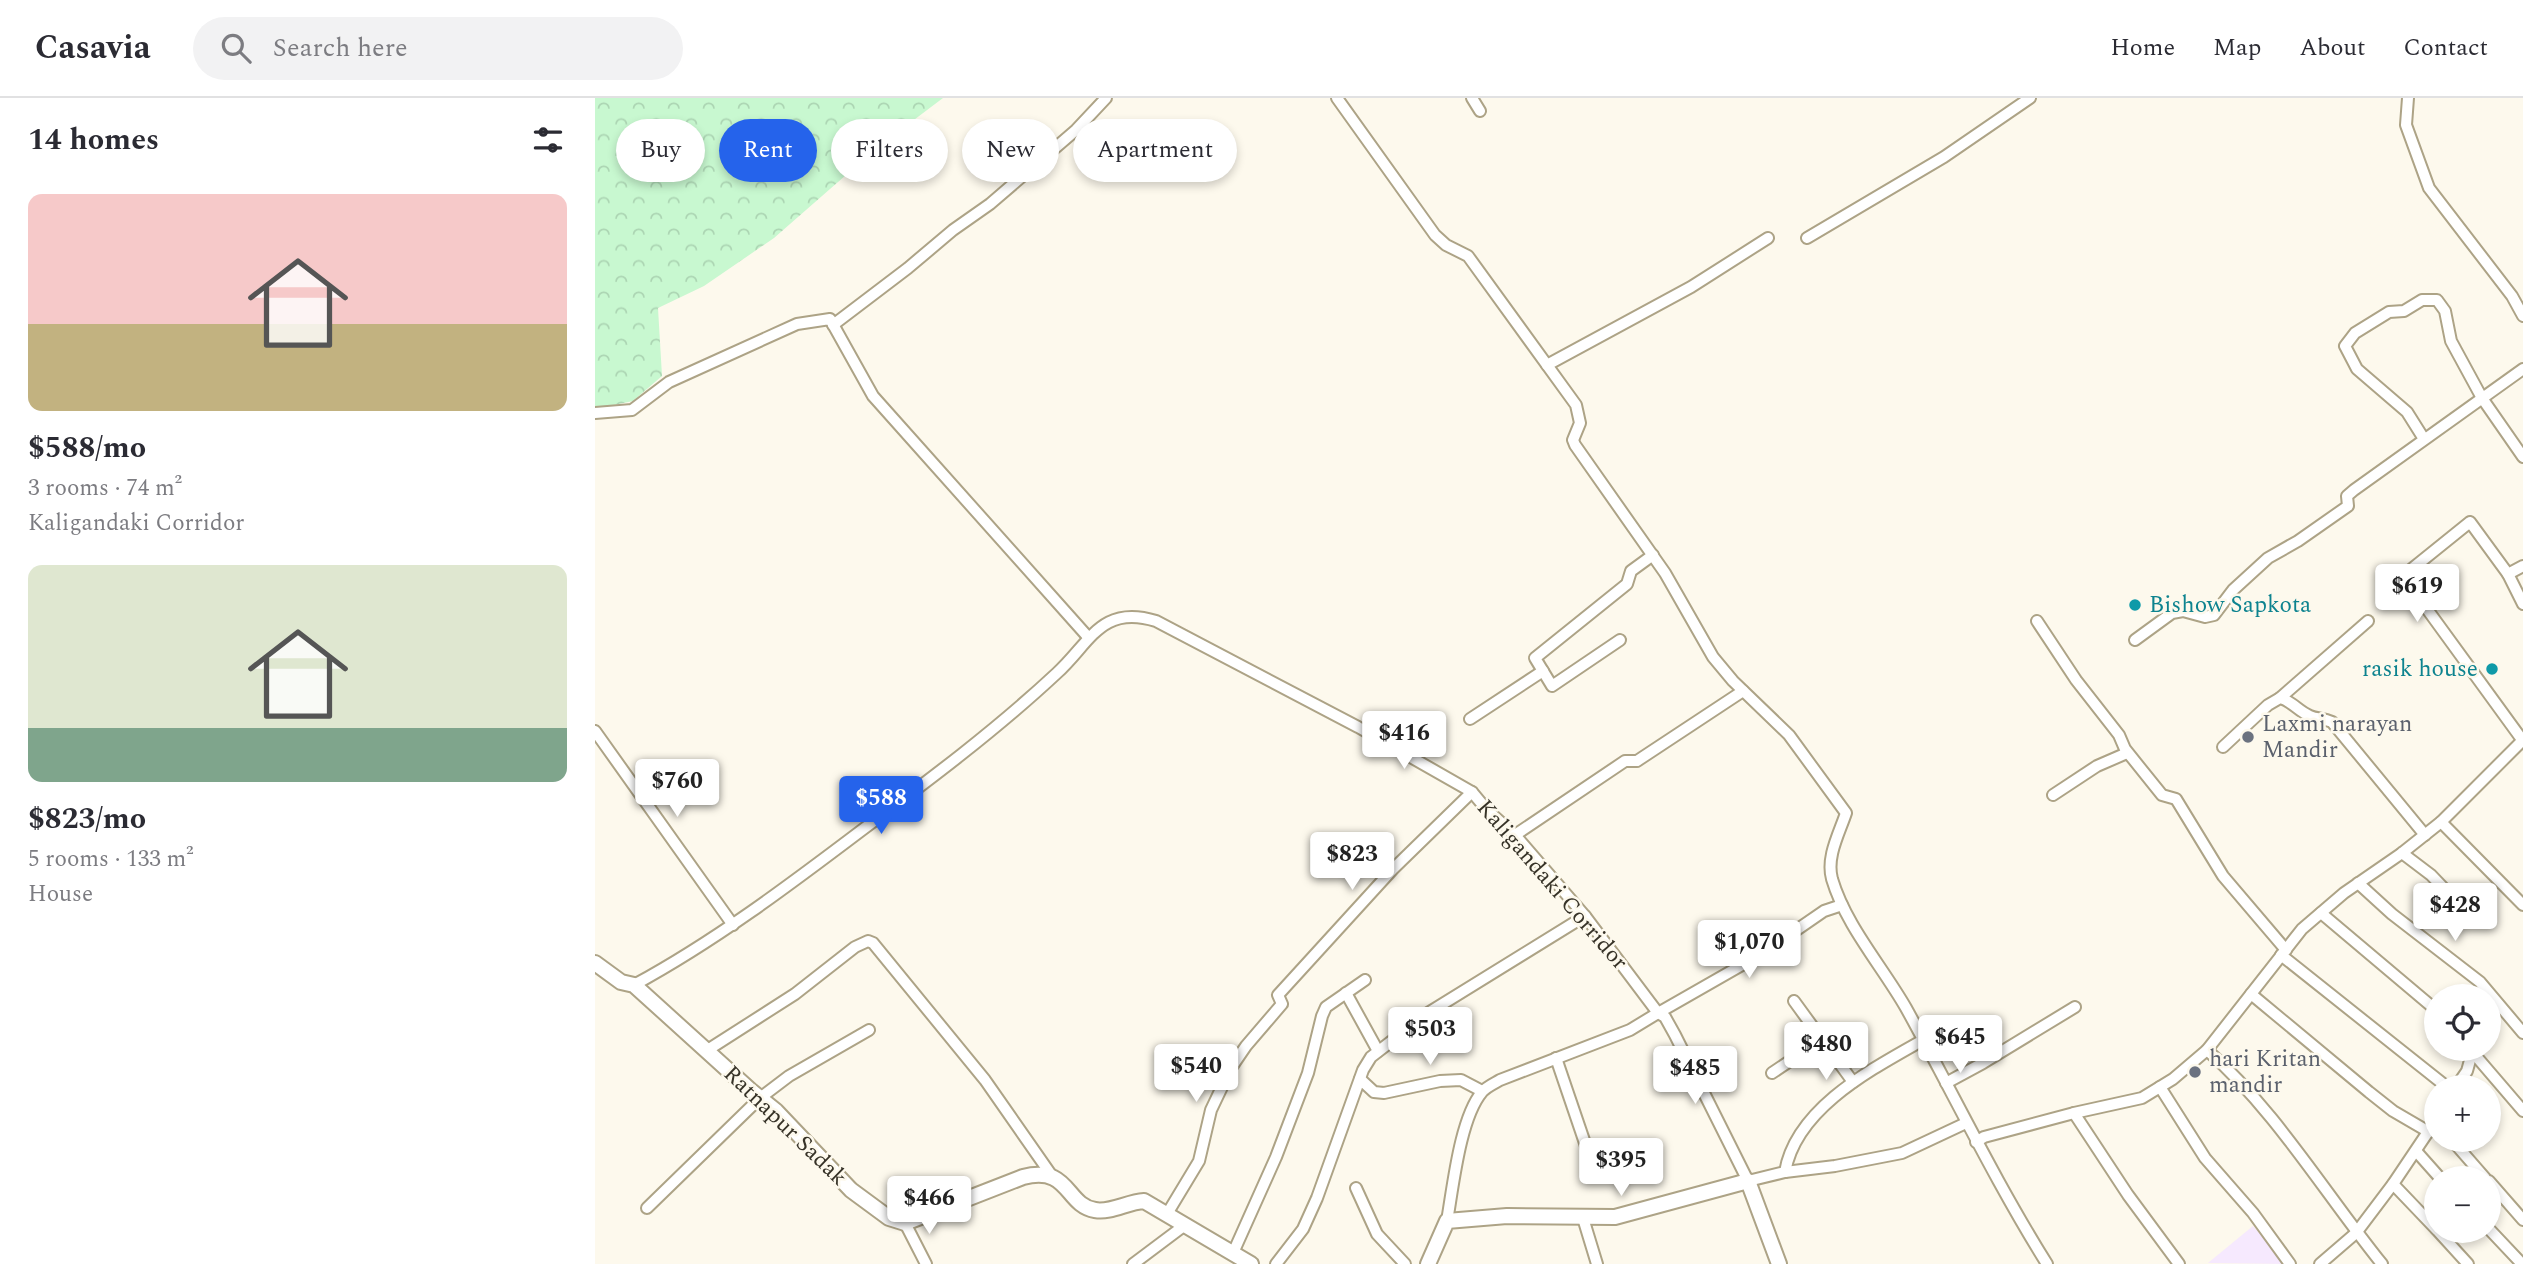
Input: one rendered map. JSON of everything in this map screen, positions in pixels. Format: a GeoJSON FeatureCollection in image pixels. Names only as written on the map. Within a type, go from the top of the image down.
{"type":"FeatureCollection","features":[{"type":"Feature","properties":{"kind":"main road"},"geometry":{"type":"LineString","coordinates":[[595,963],[621,982],[633,985]]}},
{"type":"Feature","properties":{"kind":"main road","name":"Ratnapur Sadak"},"geometry":{"type":"LineString","coordinates":[[633,985],[776,1111],[851,1190],[889,1218],[905,1223]]}},
{"type":"Feature","properties":{"kind":"main road"},"geometry":{"type":"LineString","coordinates":[[905,1223],[1023,1177],[1035,1174],[1052,1176],[1092,1210],[1107,1211],[1132,1202],[1144,1201],[1251,1264]]}},
{"type":"Feature","properties":{"kind":"main road"},"geometry":{"type":"LineString","coordinates":[[1428,1264],[1447,1221],[1507,1216],[1615,1217],[1748,1181],[1779,1264]]}},
{"type":"Feature","properties":{"kind":"street"},"geometry":{"type":"LineString","coordinates":[[833,325],[990,204],[1076,130],[1106,98]]}},
{"type":"Feature","properties":{"kind":"street"},"geometry":{"type":"LineString","coordinates":[[1337,98],[1436,235],[1441,241],[1468,256],[1576,405],[1580,423],[1573,440],[1575,445],[1653,555],[1713,657],[1743,691],[1789,734],[1846,813],[1830,863],[1832,878],[1842,905],[1905,1006],[2010,1204],[2047,1264]]}},
{"type":"Feature","properties":{"kind":"street"},"geometry":{"type":"LineString","coordinates":[[1472,98],[1480,111]]}},
{"type":"Feature","properties":{"kind":"street"},"geometry":{"type":"LineString","coordinates":[[1807,237],[1944,157],[2030,98]]}},
{"type":"Feature","properties":{"kind":"street"},"geometry":{"type":"LineString","coordinates":[[2408,98],[2406,125],[2429,188],[2511,296],[2523,316]]}},
{"type":"Feature","properties":{"kind":"street"},"geometry":{"type":"LineString","coordinates":[[1547,365],[1691,287],[1768,237]]}},
{"type":"Feature","properties":{"kind":"street"},"geometry":{"type":"LineString","coordinates":[[2424,439],[2407,412],[2357,369],[2345,346],[2355,333],[2389,312],[2404,311],[2422,300],[2437,300],[2445,311],[2451,341],[2482,398],[2523,457]]}},
{"type":"Feature","properties":{"kind":"street"},"geometry":{"type":"LineString","coordinates":[[595,413],[632,410],[669,382],[797,324],[830,319],[873,396],[1088,637]]}},
{"type":"Feature","properties":{"kind":"street"},"geometry":{"type":"LineString","coordinates":[[2135,640],[2172,613],[2183,611],[2205,617],[2214,615],[2234,590],[2268,558],[2348,506],[2347,496],[2523,369]]}},
{"type":"Feature","properties":{"kind":"street"},"geometry":{"type":"LineString","coordinates":[[1976,1142],[1985,1137],[2074,1113],[2142,1098],[2160,1087],[2207,1050],[2302,929],[2358,883],[2441,822],[2523,740],[2403,576],[2470,522],[2508,575],[2523,604]]}},
{"type":"Feature","properties":{"kind":"street"},"geometry":{"type":"LineString","coordinates":[[1620,640],[1552,686],[1535,658],[1627,584],[1631,571],[1653,555]]}},
{"type":"Feature","properties":{"kind":"street"},"geometry":{"type":"LineString","coordinates":[[2508,575],[2523,566]]}},
{"type":"Feature","properties":{"kind":"street","name":"Kaligandaki Corridor"},"geometry":{"type":"LineString","coordinates":[[633,985],[775,897],[955,760],[1059,671],[1088,637],[1110,622],[1126,617],[1143,617],[1156,621],[1358,727],[1472,792],[1487,810],[1515,835],[1585,916],[1658,1013],[1665,1017],[1748,1181]]}},
{"type":"Feature","properties":{"kind":"street"},"geometry":{"type":"LineString","coordinates":[[2037,621],[2076,680],[2119,735],[2127,753],[2162,795],[2176,800],[2223,876],[2283,952],[2432,1075]]}},
{"type":"Feature","properties":{"kind":"street"},"geometry":{"type":"LineString","coordinates":[[2223,747],[2268,705],[2280,698],[2368,621]]}},
{"type":"Feature","properties":{"kind":"street"},"geometry":{"type":"LineString","coordinates":[[1470,719],[1543,671]]}},
{"type":"Feature","properties":{"kind":"street"},"geometry":{"type":"LineString","coordinates":[[1515,835],[1625,761],[1637,761],[1743,691]]}},
{"type":"Feature","properties":{"kind":"street"},"geometry":{"type":"LineString","coordinates":[[2280,698],[2288,700],[2298,710],[2314,718],[2321,716],[2332,722],[2425,835]]}},
{"type":"Feature","properties":{"kind":"street"},"geometry":{"type":"LineString","coordinates":[[595,731],[733,925]]}},
{"type":"Feature","properties":{"kind":"street"},"geometry":{"type":"LineString","coordinates":[[2053,794],[2097,766],[2127,753]]}},
{"type":"Feature","properties":{"kind":"street"},"geometry":{"type":"LineString","coordinates":[[1167,1214],[1199,1161],[1211,1110],[1231,1068],[1245,1046],[1282,1004],[1278,995],[1393,869],[1472,792]]}},
{"type":"Feature","properties":{"kind":"street"},"geometry":{"type":"LineString","coordinates":[[2441,822],[2523,905]]}},
{"type":"Feature","properties":{"kind":"street"},"geometry":{"type":"LineString","coordinates":[[2402,853],[2431,875],[2454,898],[2487,916]]}},
{"type":"Feature","properties":{"kind":"street"},"geometry":{"type":"LineString","coordinates":[[2358,883],[2392,914],[2480,982],[2523,1033]]}},
{"type":"Feature","properties":{"kind":"street"},"geometry":{"type":"LineString","coordinates":[[1447,1221],[1459,1150],[1470,1115],[1482,1091],[1500,1080],[1630,1030],[1763,953],[1824,911],[1842,905]]}},
{"type":"Feature","properties":{"kind":"street"},"geometry":{"type":"LineString","coordinates":[[2321,913],[2424,1000]]}},
{"type":"Feature","properties":{"kind":"street"},"geometry":{"type":"LineString","coordinates":[[1276,1264],[1303,1229],[1317,1198],[1363,1070],[1378,1051],[1428,1013],[1585,916]]}},
{"type":"Feature","properties":{"kind":"street"},"geometry":{"type":"LineString","coordinates":[[706,1051],[795,994],[855,947],[868,941],[873,943],[985,1080],[1052,1176]]}},
{"type":"Feature","properties":{"kind":"street"},"geometry":{"type":"LineString","coordinates":[[1233,1253],[1276,1157],[1308,1073],[1326,1007],[1365,979]]}},
{"type":"Feature","properties":{"kind":"street"},"geometry":{"type":"LineString","coordinates":[[1346,993],[1378,1051]]}},
{"type":"Feature","properties":{"kind":"street"},"geometry":{"type":"LineString","coordinates":[[2251,993],[2393,1111],[2424,1129]]}},
{"type":"Feature","properties":{"kind":"street"},"geometry":{"type":"LineString","coordinates":[[1794,1001],[1853,1082]]}},
{"type":"Feature","properties":{"kind":"street"},"geometry":{"type":"LineString","coordinates":[[1946,1083],[2075,1007]]}},
{"type":"Feature","properties":{"kind":"street"},"geometry":{"type":"LineString","coordinates":[[647,1208],[760,1098],[789,1076],[869,1030]]}},
{"type":"Feature","properties":{"kind":"street"},"geometry":{"type":"LineString","coordinates":[[1772,1073],[1821,1040]]}},
{"type":"Feature","properties":{"kind":"street"},"geometry":{"type":"LineString","coordinates":[[1785,1172],[1796,1143],[1829,1100],[1853,1082],[1923,1040]]}},
{"type":"Feature","properties":{"kind":"street"},"geometry":{"type":"LineString","coordinates":[[2207,1050],[2231,1072],[2284,1135],[2382,1264]]}},
{"type":"Feature","properties":{"kind":"street"},"geometry":{"type":"LineString","coordinates":[[1556,1058],[1588,1152]]}},
{"type":"Feature","properties":{"kind":"street"},"geometry":{"type":"LineString","coordinates":[[2479,1061],[2523,1111]]}},
{"type":"Feature","properties":{"kind":"street"},"geometry":{"type":"LineString","coordinates":[[1360,1079],[1374,1092],[1384,1093],[1440,1081],[1461,1080],[1482,1091]]}},
{"type":"Feature","properties":{"kind":"street"},"geometry":{"type":"LineString","coordinates":[[2160,1087],[2205,1158],[2253,1213],[2290,1264]]}},
{"type":"Feature","properties":{"kind":"street"},"geometry":{"type":"LineString","coordinates":[[2074,1113],[2128,1195],[2179,1264]]}},
{"type":"Feature","properties":{"kind":"street"},"geometry":{"type":"LineString","coordinates":[[1748,1181],[1785,1172],[1836,1166],[1902,1153],[1966,1123]]}},
{"type":"Feature","properties":{"kind":"street"},"geometry":{"type":"LineString","coordinates":[[2321,1264],[2356,1233],[2424,1140]]}},
{"type":"Feature","properties":{"kind":"street"},"geometry":{"type":"LineString","coordinates":[[2416,1152],[2429,1166]]}},
{"type":"Feature","properties":{"kind":"street"},"geometry":{"type":"LineString","coordinates":[[2462,1152],[2475,1166]]}},
{"type":"Feature","properties":{"kind":"street"},"geometry":{"type":"LineString","coordinates":[[2393,1184],[2424,1217]]}},
{"type":"Feature","properties":{"kind":"street"},"geometry":{"type":"LineString","coordinates":[[1356,1188],[1377,1234],[1405,1264]]}},
{"type":"Feature","properties":{"kind":"street"},"geometry":{"type":"LineString","coordinates":[[2501,1196],[2523,1220]]}},
{"type":"Feature","properties":{"kind":"street"},"geometry":{"type":"LineString","coordinates":[[1583,1218],[1597,1264]]}},
{"type":"Feature","properties":{"kind":"street"},"geometry":{"type":"LineString","coordinates":[[905,1223],[926,1264]]}},
{"type":"Feature","properties":{"kind":"street"},"geometry":{"type":"LineString","coordinates":[[1133,1264],[1185,1225]]}},
{"type":"Feature","properties":{"kind":"street"},"geometry":{"type":"LineString","coordinates":[[2501,1242],[2522,1264]]}},
{"type":"Feature","properties":{"kind":"street"},"geometry":{"type":"LineString","coordinates":[[2448,1243],[2467,1264]]}},
{"type":"Feature","properties":{"kind":"shaded area"},"geometry":{"type":"Polygon","coordinates":[[[2253,1226],[2286,1264],[2208,1263],[2253,1226]]]}},
{"type":"Feature","properties":{"kind":"green space"},"geometry":{"type":"Polygon","coordinates":[[[595,98],[943,98],[915,119],[831,119],[831,182],[838,182],[774,238],[704,286],[658,308],[662,376],[633,401],[595,409],[595,98]]]}},
{"type":"Feature","properties":{"kind":"place","name":"Bishow Sapkota"},"geometry":{"type":"Point","coordinates":[2135,605]}},
{"type":"Feature","properties":{"kind":"place","name":"rasik house"},"geometry":{"type":"Point","coordinates":[2492,669]}},
{"type":"Feature","properties":{"kind":"place","name":"Laxmi narayan Mandir"},"geometry":{"type":"Point","coordinates":[2248,737]}},
{"type":"Feature","properties":{"kind":"place","name":"hari Kritan mandir"},"geometry":{"type":"Point","coordinates":[2195,1072]}}]}
